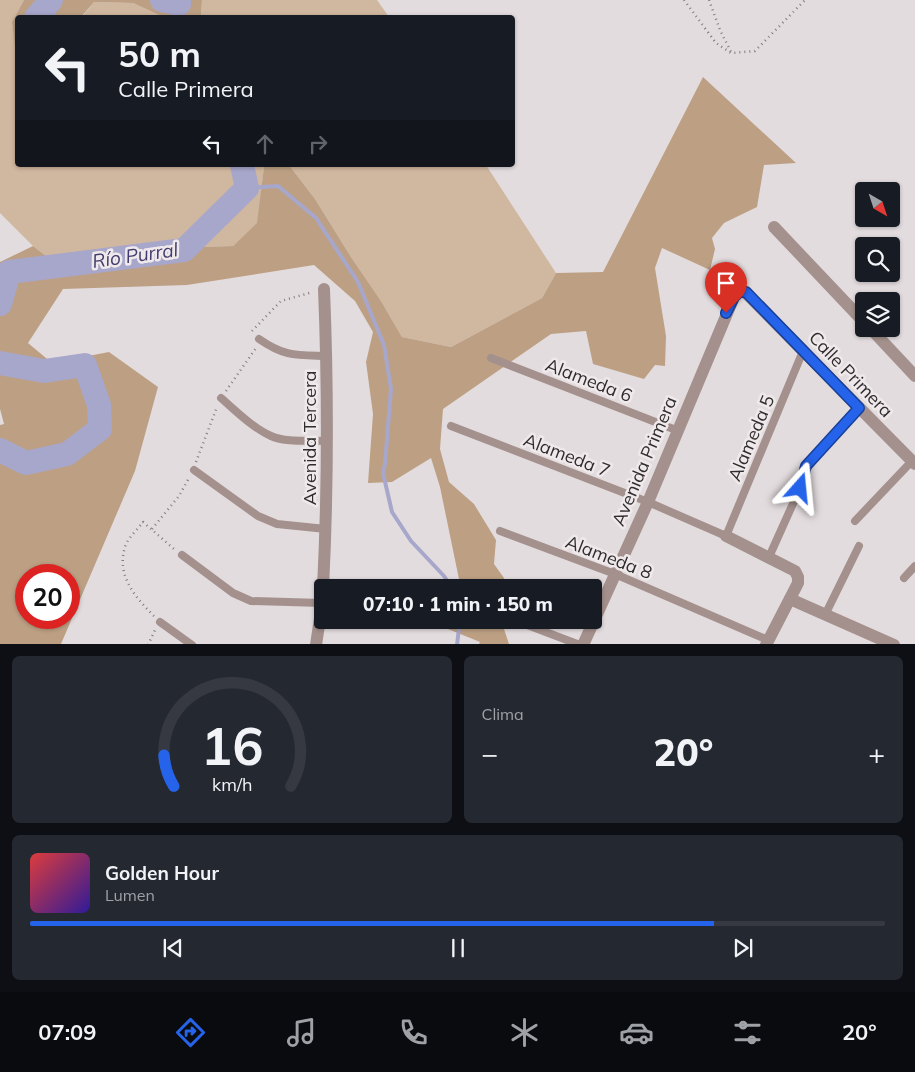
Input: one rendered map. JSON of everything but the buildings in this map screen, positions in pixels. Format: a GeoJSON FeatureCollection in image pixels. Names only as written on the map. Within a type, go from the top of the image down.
{"type":"FeatureCollection","features":[{"type":"Feature","properties":{"kind":"street"},"geometry":{"type":"LineString","coordinates":[[774,227],[855,312]]}},
{"type":"Feature","properties":{"kind":"street","name":"Avenida Tercera"},"geometry":{"type":"LineString","coordinates":[[324,289],[327,356],[324,579]]}},
{"type":"Feature","properties":{"kind":"street","name":"Calle Primera"},"geometry":{"type":"LineString","coordinates":[[739,292],[746,292],[914,463]]}},
{"type":"Feature","properties":{"kind":"street","name":"Avenida Primera"},"geometry":{"type":"LineString","coordinates":[[582,644],[648,502],[676,430],[734,297],[739,292]]}},
{"type":"Feature","properties":{"kind":"street"},"geometry":{"type":"LineString","coordinates":[[878,337],[915,376]]}},
{"type":"Feature","properties":{"kind":"street"},"geometry":{"type":"LineString","coordinates":[[726,536],[795,571],[798,576],[798,583],[770,643]]}},
{"type":"Feature","properties":{"kind":"street"},"geometry":{"type":"LineString","coordinates":[[790,599],[894,644]]}},
{"type":"Feature","properties":{"kind":"street"},"geometry":{"type":"LineString","coordinates":[[316,644],[318,629]]}},
{"type":"Feature","properties":{"kind":"lane"},"geometry":{"type":"LineString","coordinates":[[259,339],[275,350],[290,355],[327,356]]}},
{"type":"Feature","properties":{"kind":"lane","name":"Alameda 5"},"geometry":{"type":"LineString","coordinates":[[726,536],[804,351]]}},
{"type":"Feature","properties":{"kind":"lane","name":"Alameda 6"},"geometry":{"type":"LineString","coordinates":[[492,358],[676,430]]}},
{"type":"Feature","properties":{"kind":"lane"},"geometry":{"type":"LineString","coordinates":[[221,398],[252,424],[272,436],[288,439],[326,440]]}},
{"type":"Feature","properties":{"kind":"lane"},"geometry":{"type":"LineString","coordinates":[[769,557],[800,488],[806,466],[859,408]]}},
{"type":"Feature","properties":{"kind":"lane","name":"Alameda 7"},"geometry":{"type":"LineString","coordinates":[[451,426],[648,502],[726,536]]}},
{"type":"Feature","properties":{"kind":"lane"},"geometry":{"type":"LineString","coordinates":[[855,521],[914,463]]}},
{"type":"Feature","properties":{"kind":"lane"},"geometry":{"type":"LineString","coordinates":[[194,470],[258,516],[277,524],[326,529]]}},
{"type":"Feature","properties":{"kind":"lane","name":"Alameda 8"},"geometry":{"type":"LineString","coordinates":[[500,531],[615,574],[707,613],[770,643]]}},
{"type":"Feature","properties":{"kind":"lane"},"geometry":{"type":"LineString","coordinates":[[824,615],[859,546]]}},
{"type":"Feature","properties":{"kind":"lane"},"geometry":{"type":"LineString","coordinates":[[182,555],[233,593],[251,600],[314,604]]}},
{"type":"Feature","properties":{"kind":"lane"},"geometry":{"type":"LineString","coordinates":[[904,578],[915,566]]}},
{"type":"Feature","properties":{"kind":"lane"},"geometry":{"type":"LineString","coordinates":[[160,622],[192,644]]}},
{"type":"Feature","properties":{"kind":"lane"},"geometry":{"type":"LineString","coordinates":[[540,629],[582,644]]}},
{"type":"Feature","properties":{"kind":"path"},"geometry":{"type":"LineString","coordinates":[[684,0],[716,44],[731,53],[755,51],[805,0]]}},
{"type":"Feature","properties":{"kind":"path"},"geometry":{"type":"LineString","coordinates":[[709,0],[731,53]]}},
{"type":"Feature","properties":{"kind":"path"},"geometry":{"type":"LineString","coordinates":[[148,644],[160,622],[140,602],[128,585],[122,566],[127,543],[143,522],[182,555]]}},
{"type":"Feature","properties":{"kind":"shaded area"},"geometry":{"type":"Polygon","coordinates":[[[0,0],[24,0],[12,22],[15,42],[15,167],[264,167],[258,223],[233,246],[102,250],[46,256],[33,246],[0,213],[0,0]]]}},
{"type":"Feature","properties":{"kind":"shaded area"},"geometry":{"type":"Polygon","coordinates":[[[24,0],[202,0],[201,15],[159,15],[133,3],[94,2],[83,15],[16,15],[24,0]]]}},
{"type":"Feature","properties":{"kind":"shaded area"},"geometry":{"type":"Polygon","coordinates":[[[202,0],[377,0],[388,15],[201,15],[202,0]]]}},
{"type":"Feature","properties":{"kind":"shaded area"},"geometry":{"type":"Polygon","coordinates":[[[94,2],[133,3],[159,15],[83,15],[94,2]]]}},
{"type":"Feature","properties":{"kind":"shaded area"},"geometry":{"type":"Polygon","coordinates":[[[15,16],[15,47],[12,22],[15,16]]]}},
{"type":"Feature","properties":{"kind":"shaded area"},"geometry":{"type":"Polygon","coordinates":[[[703,77],[796,163],[764,165],[757,207],[724,223],[712,238],[715,249],[710,270],[662,248],[655,268],[666,336],[665,366],[655,365],[644,379],[593,364],[586,331],[551,334],[443,409],[440,449],[449,482],[474,504],[496,540],[494,564],[504,579],[459,579],[440,487],[431,458],[392,482],[368,483],[373,414],[366,362],[373,332],[355,301],[314,265],[187,285],[63,289],[28,343],[52,363],[109,352],[158,387],[135,471],[80,600],[80,564],[15,564],[15,629],[67,629],[61,644],[0,644],[0,425],[4,424],[0,409],[0,262],[33,246],[46,256],[102,250],[233,246],[257,223],[264,167],[291,167],[315,199],[402,337],[451,347],[542,298],[556,273],[603,272],[703,77]]]}},
{"type":"Feature","properties":{"kind":"shaded area"},"geometry":{"type":"Polygon","coordinates":[[[291,167],[487,167],[556,273],[542,298],[451,347],[402,337],[315,199],[291,167]]]}},
{"type":"Feature","properties":{"kind":"shaded area"},"geometry":{"type":"Polygon","coordinates":[[[448,629],[504,629],[509,644],[479,644],[480,642],[448,629]]]}},
{"type":"Feature","properties":{"kind":"waterway","name":"Río Purral"},"geometry":{"type":"LineString","coordinates":[[38,15],[51,0]]}},
{"type":"Feature","properties":{"kind":"waterway","name":"Río Purral"},"geometry":{"type":"LineString","coordinates":[[162,0],[179,4],[179,0]]}},
{"type":"Feature","properties":{"kind":"waterway","name":"Río Purral"},"geometry":{"type":"LineString","coordinates":[[0,304],[9,272],[184,250],[247,188],[242,167]]}},
{"type":"Feature","properties":{"kind":"waterway"},"geometry":{"type":"LineString","coordinates":[[247,188],[278,186],[316,218],[358,282],[384,345],[391,389],[383,473],[392,512],[411,541],[446,579]]}},
{"type":"Feature","properties":{"kind":"waterway","name":"Río Purral"},"geometry":{"type":"LineString","coordinates":[[0,363],[44,371],[85,365],[99,405],[100,429],[67,454],[26,463],[0,450]]}},
{"type":"Feature","properties":{"kind":"waterway"},"geometry":{"type":"LineString","coordinates":[[457,644],[459,629]]}},
{"type":"Feature","properties":{"kind":"route"},"geometry":{"type":"LineString","coordinates":[[726,313],[734,297],[739,292],[746,292],[859,408],[806,466],[800,488]]}}]}
